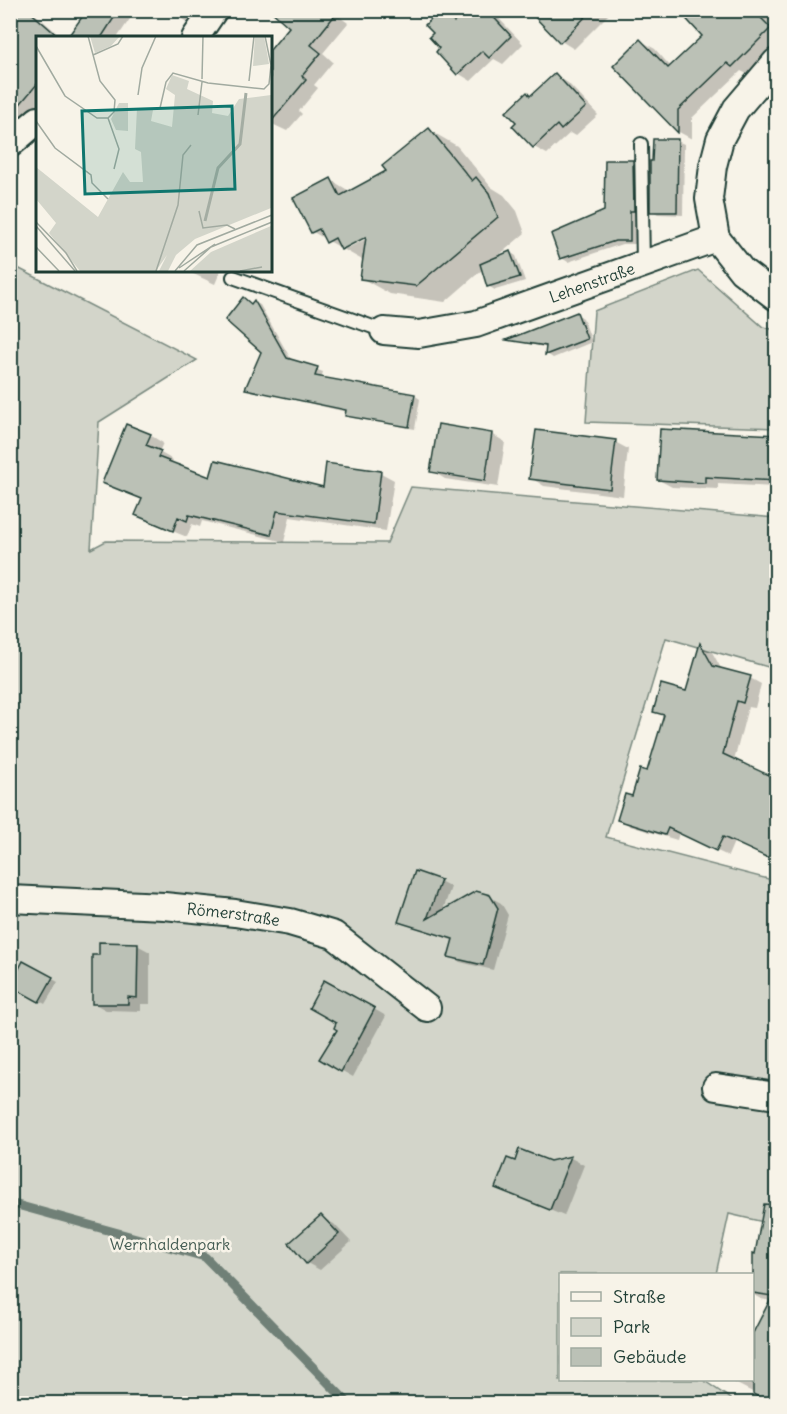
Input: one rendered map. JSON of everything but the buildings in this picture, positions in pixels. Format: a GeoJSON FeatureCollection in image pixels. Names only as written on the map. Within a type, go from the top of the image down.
{"type":"FeatureCollection","features":[{"type":"Feature","properties":{"kind":"street"},"geometry":{"type":"LineString","coordinates":[[196,36],[214,10]]}},
{"type":"Feature","properties":{"kind":"street"},"geometry":{"type":"LineString","coordinates":[[777,62],[736,109],[720,139],[712,166],[709,199],[717,238],[742,271],[777,297]]}},
{"type":"Feature","properties":{"kind":"street"},"geometry":{"type":"LineString","coordinates":[[10,144],[36,122]]}},
{"type":"Feature","properties":{"kind":"street","name":"Lehenstraße"},"geometry":{"type":"LineString","coordinates":[[384,331],[419,334],[476,324],[717,238]]}},
{"type":"Feature","properties":{"kind":"street","name":"Römerstraße"},"geometry":{"type":"LineString","coordinates":[[10,899],[164,906],[235,913],[290,922],[334,935],[427,1008]]}},
{"type":"Feature","properties":{"kind":"street"},"geometry":{"type":"LineString","coordinates":[[716,1087],[777,1096]]}},
{"type":"Feature","properties":{"kind":"lane"},"geometry":{"type":"LineString","coordinates":[[641,144],[643,264]]}},
{"type":"Feature","properties":{"kind":"lane"},"geometry":{"type":"LineString","coordinates":[[233,277],[384,331]]}},
{"type":"Feature","properties":{"kind":"green space","name":"Wernhaldenpark"},"geometry":{"type":"Polygon","coordinates":[[[10,264],[197,360],[99,422],[91,549],[106,541],[387,543],[411,487],[776,518],[775,669],[666,638],[606,837],[776,881],[776,1225],[729,1214],[716,1273],[559,1273],[559,1381],[704,1381],[737,1403],[11,1403],[10,264]]]}},
{"type":"Feature","properties":{"kind":"green space"},"geometry":{"type":"Polygon","coordinates":[[[698,270],[763,327],[776,330],[776,428],[586,422],[594,311],[698,270]]]}},
{"type":"Feature","properties":{"kind":"waterway"},"geometry":{"type":"LineString","coordinates":[[10,1203],[205,1257],[349,1404]]}}]}
